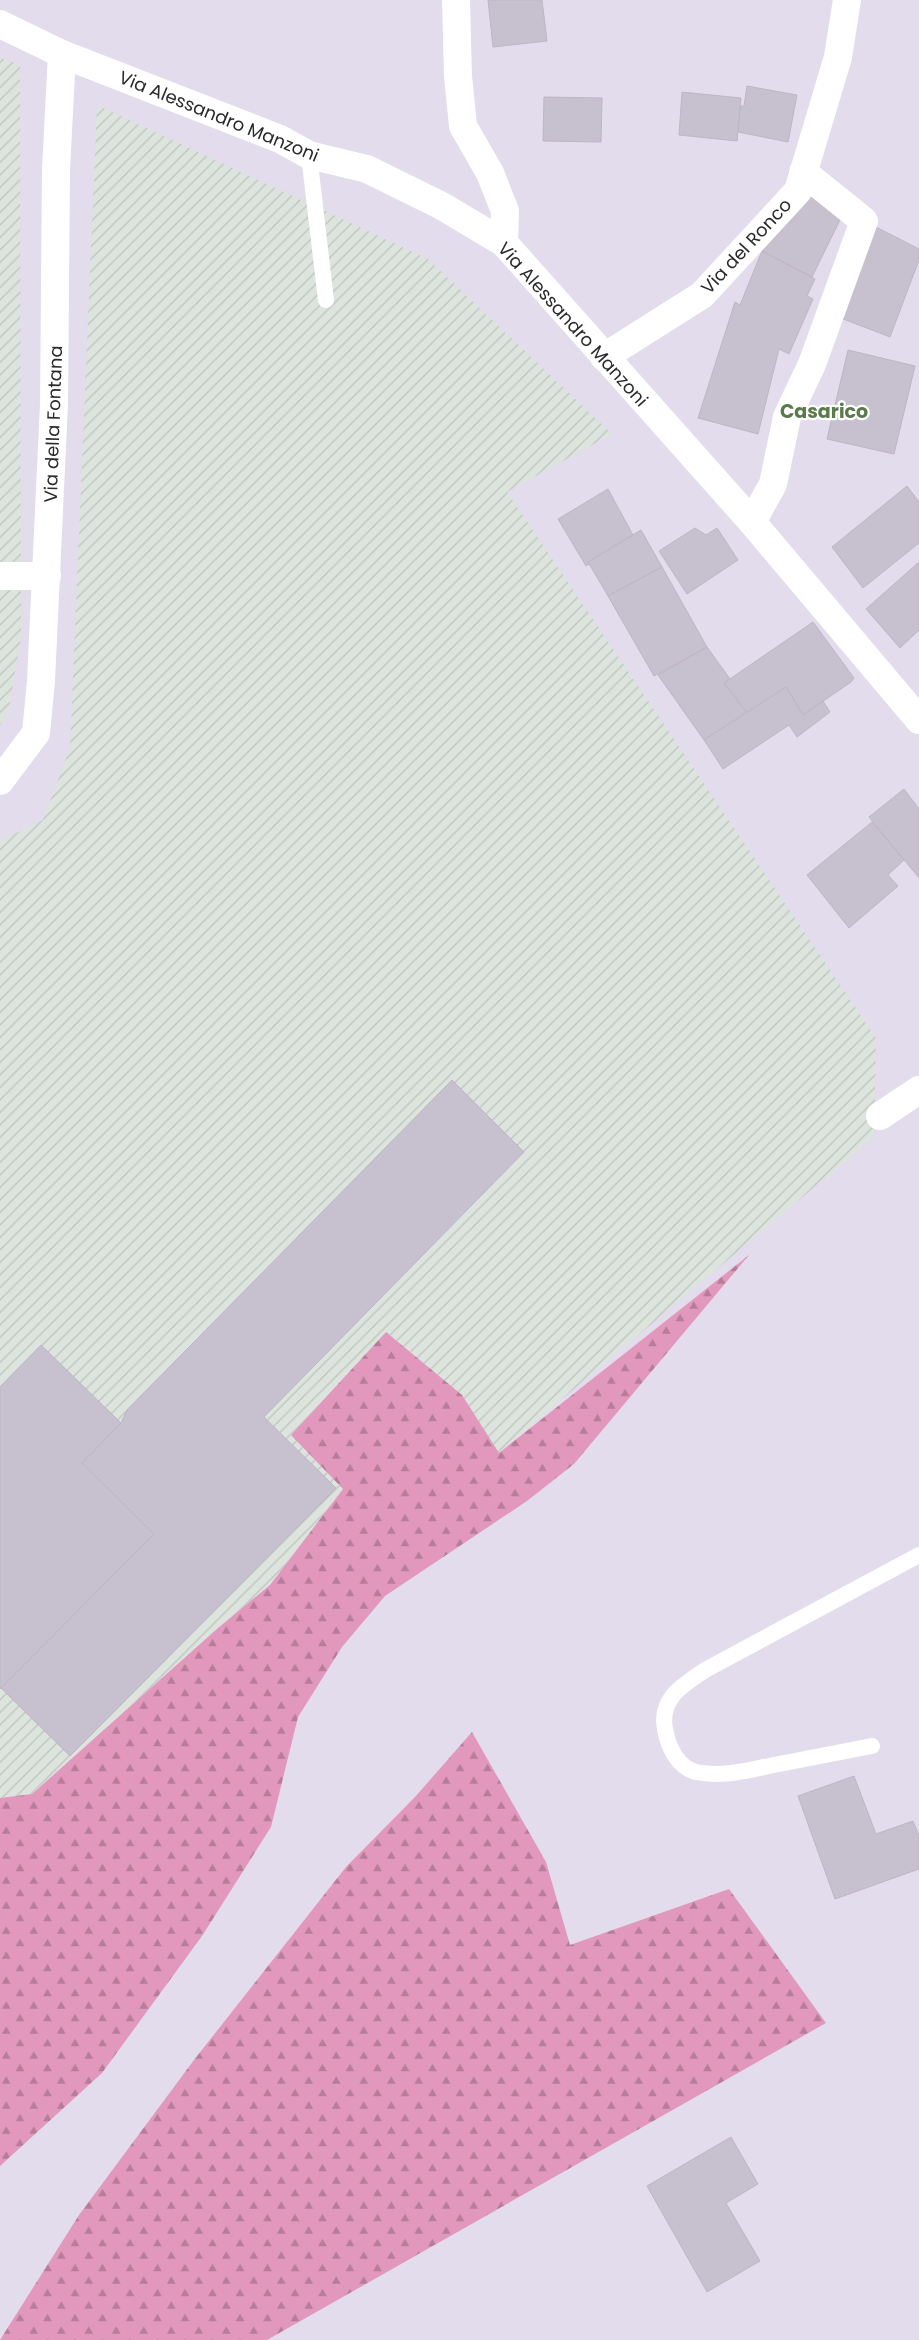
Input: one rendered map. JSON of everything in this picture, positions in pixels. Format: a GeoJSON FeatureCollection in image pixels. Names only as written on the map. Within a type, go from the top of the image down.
{"type":"FeatureCollection","features":[{"type":"Feature","properties":{"kind":"street"},"geometry":{"type":"LineString","coordinates":[[456,0],[458,76],[463,126],[490,173],[506,211],[504,243]]}},
{"type":"Feature","properties":{"kind":"street","name":"Via del Ronco"},"geometry":{"type":"LineString","coordinates":[[604,357],[702,295],[798,191],[838,57],[847,0]]}},
{"type":"Feature","properties":{"kind":"street","name":"Via Alessandro Manzoni"},"geometry":{"type":"LineString","coordinates":[[0,24],[62,54],[280,140],[309,155],[367,169],[442,206],[504,243],[752,522],[919,720]]}},
{"type":"Feature","properties":{"kind":"street","name":"Via della Fontana"},"geometry":{"type":"LineString","coordinates":[[0,781],[36,734],[47,576],[54,404],[56,170],[62,54]]}},
{"type":"Feature","properties":{"kind":"street"},"geometry":{"type":"LineString","coordinates":[[752,522],[773,484],[787,417],[812,364],[864,221],[803,172]]}},
{"type":"Feature","properties":{"kind":"street"},"geometry":{"type":"LineString","coordinates":[[0,576],[47,576]]}},
{"type":"Feature","properties":{"kind":"street"},"geometry":{"type":"LineString","coordinates":[[880,1116],[919,1090]]}},
{"type":"Feature","properties":{"kind":"lane"},"geometry":{"type":"LineString","coordinates":[[309,155],[326,300]]}},
{"type":"Feature","properties":{"kind":"lane"},"geometry":{"type":"LineString","coordinates":[[872,1746],[725,1774],[695,1772],[678,1761],[667,1742],[663,1719],[668,1700],[680,1687],[707,1669],[919,1555]]}},
{"type":"Feature","properties":{"kind":"shaded area"},"geometry":{"type":"Polygon","coordinates":[[[0,58],[20,65],[21,637],[9,709],[0,725],[0,58]]]}},
{"type":"Feature","properties":{"kind":"shaded area"},"geometry":{"type":"Polygon","coordinates":[[[97,105],[428,259],[612,434],[507,492],[876,1038],[874,1137],[498,1453],[462,1395],[386,1332],[291,1435],[343,1489],[270,1585],[218,1628],[32,1794],[0,1798],[0,841],[43,820],[70,748],[97,105]]]}},
{"type":"Feature","properties":{"kind":"green space"},"geometry":{"type":"Polygon","coordinates":[[[749,1255],[574,1464],[527,1501],[385,1596],[342,1647],[298,1717],[271,1827],[202,1936],[102,2073],[0,2166],[0,1798],[32,1794],[218,1628],[270,1585],[343,1489],[291,1435],[386,1332],[462,1395],[499,1453],[749,1255]]]}},
{"type":"Feature","properties":{"kind":"green space"},"geometry":{"type":"Polygon","coordinates":[[[472,1732],[546,1862],[570,1945],[729,1889],[826,2023],[267,2340],[0,2340],[79,2215],[194,2060],[346,1867],[415,1797],[472,1732]]]}},
{"type":"Feature","properties":{"kind":"building"},"geometry":{"type":"Polygon","coordinates":[[[488,0],[542,0],[547,41],[493,47],[488,0]]]}},
{"type":"Feature","properties":{"kind":"building"},"geometry":{"type":"Polygon","coordinates":[[[747,86],[797,95],[788,142],[738,132],[740,106],[744,106],[747,86]]]}},
{"type":"Feature","properties":{"kind":"building"},"geometry":{"type":"Polygon","coordinates":[[[682,92],[741,98],[737,141],[679,135],[682,92]]]}},
{"type":"Feature","properties":{"kind":"building"},"geometry":{"type":"Polygon","coordinates":[[[544,97],[602,98],[601,142],[543,141],[544,97]]]}},
{"type":"Feature","properties":{"kind":"building"},"geometry":{"type":"Polygon","coordinates":[[[806,190],[843,214],[812,277],[762,251],[785,212],[806,190]]]}},
{"type":"Feature","properties":{"kind":"building"},"geometry":{"type":"Polygon","coordinates":[[[874,226],[919,249],[919,260],[890,337],[838,317],[874,226]]]}},
{"type":"Feature","properties":{"kind":"building"},"geometry":{"type":"Polygon","coordinates":[[[762,251],[815,279],[807,296],[813,299],[789,354],[779,349],[758,434],[698,418],[735,302],[740,305],[762,251]]]}},
{"type":"Feature","properties":{"kind":"building"},"geometry":{"type":"Polygon","coordinates":[[[848,350],[915,366],[894,454],[827,439],[848,350]]]}},
{"type":"Feature","properties":{"kind":"building"},"geometry":{"type":"Polygon","coordinates":[[[907,486],[919,502],[919,543],[863,588],[832,547],[907,486]]]}},
{"type":"Feature","properties":{"kind":"building"},"geometry":{"type":"Polygon","coordinates":[[[608,489],[633,535],[588,562],[589,564],[586,566],[558,519],[608,489]]]}},
{"type":"Feature","properties":{"kind":"building"},"geometry":{"type":"Polygon","coordinates":[[[695,528],[706,535],[717,528],[738,560],[687,594],[659,551],[695,528]]]}},
{"type":"Feature","properties":{"kind":"building"},"geometry":{"type":"Polygon","coordinates":[[[641,530],[662,567],[608,596],[588,562],[641,530]]]}},
{"type":"Feature","properties":{"kind":"building"},"geometry":{"type":"Polygon","coordinates":[[[919,562],[919,630],[900,648],[866,609],[919,562]]]}},
{"type":"Feature","properties":{"kind":"building"},"geometry":{"type":"Polygon","coordinates":[[[662,567],[707,647],[654,676],[608,596],[662,567]]]}},
{"type":"Feature","properties":{"kind":"building"},"geometry":{"type":"Polygon","coordinates":[[[813,622],[854,678],[803,715],[786,687],[747,713],[724,683],[813,622]]]}},
{"type":"Feature","properties":{"kind":"building"},"geometry":{"type":"Polygon","coordinates":[[[707,647],[730,679],[724,683],[747,713],[704,740],[658,675],[707,647]]]}},
{"type":"Feature","properties":{"kind":"building"},"geometry":{"type":"Polygon","coordinates":[[[786,687],[803,715],[823,701],[830,712],[797,737],[789,725],[723,769],[704,740],[786,687]]]}},
{"type":"Feature","properties":{"kind":"building"},"geometry":{"type":"Polygon","coordinates":[[[904,789],[919,809],[919,878],[869,817],[904,789]]]}},
{"type":"Feature","properties":{"kind":"building"},"geometry":{"type":"Polygon","coordinates":[[[872,822],[904,860],[888,875],[898,886],[849,928],[807,875],[872,822]]]}},
{"type":"Feature","properties":{"kind":"building"},"geometry":{"type":"Polygon","coordinates":[[[452,1080],[524,1152],[264,1417],[336,1488],[70,1756],[1,1688],[154,1534],[82,1463],[121,1423],[127,1410],[452,1080]]]}},
{"type":"Feature","properties":{"kind":"building"},"geometry":{"type":"Polygon","coordinates":[[[41,1345],[121,1423],[82,1463],[154,1534],[0,1689],[0,1387],[41,1345]]]}},
{"type":"Feature","properties":{"kind":"building"},"geometry":{"type":"Polygon","coordinates":[[[854,1776],[876,1834],[913,1821],[919,1836],[919,1869],[835,1899],[798,1796],[854,1776]]]}},
{"type":"Feature","properties":{"kind":"building"},"geometry":{"type":"Polygon","coordinates":[[[731,2137],[758,2184],[726,2203],[760,2261],[707,2292],[647,2186],[731,2137]]]}},
{"type":"Feature","properties":{"kind":"district","name":"Casarico"},"geometry":{"type":"Point","coordinates":[824,411]}}]}
